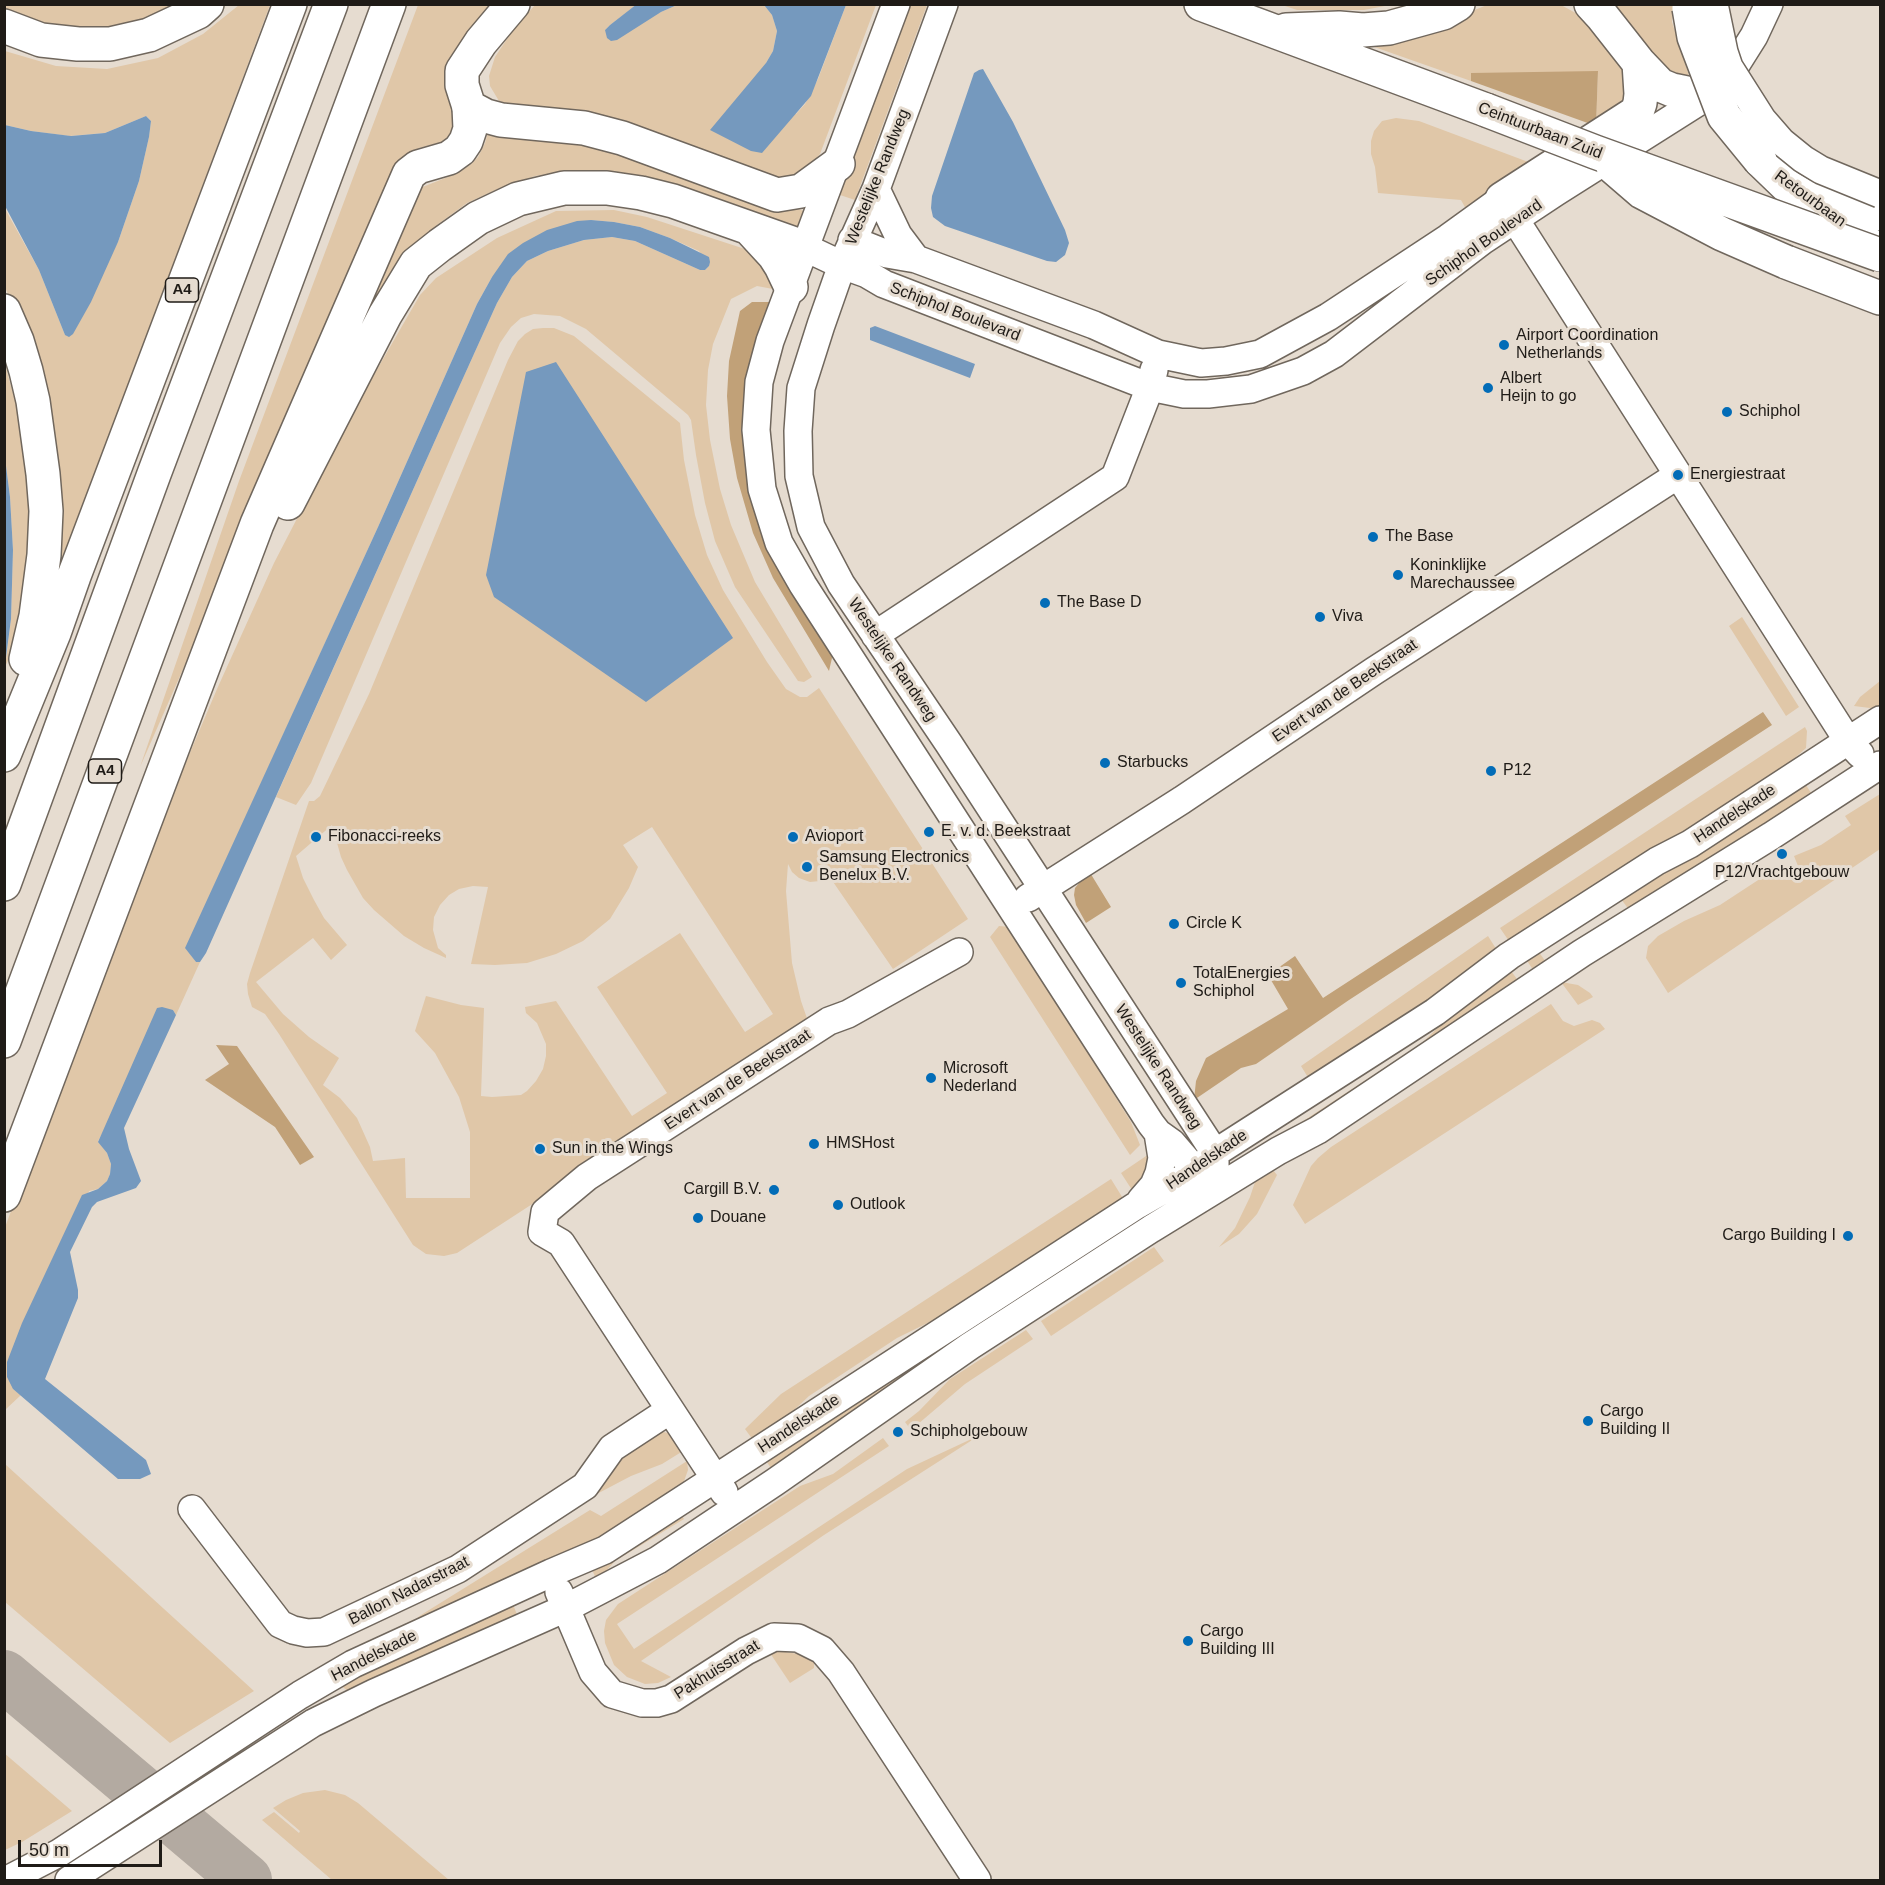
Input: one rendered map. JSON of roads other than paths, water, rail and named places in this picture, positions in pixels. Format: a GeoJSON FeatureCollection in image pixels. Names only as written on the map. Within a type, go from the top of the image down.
{"type":"FeatureCollection","features":[{"type":"Feature","properties":{"kind":"main road"},"geometry":{"type":"LineString","coordinates":[[4,26],[41,40],[78,44],[110,44],[149,35],[198,12],[207,4]]}},
{"type":"Feature","properties":{"kind":"main road","name":"A4"},"geometry":{"type":"LineString","coordinates":[[4,755],[54,633],[290,4]]}},
{"type":"Feature","properties":{"kind":"main road","name":"A4"},"geometry":{"type":"LineString","coordinates":[[4,884],[154,474],[331,4]]}},
{"type":"Feature","properties":{"kind":"main road","name":"A4"},"geometry":{"type":"LineString","coordinates":[[4,1041],[389,4]]}},
{"type":"Feature","properties":{"kind":"main road"},"geometry":{"type":"LineString","coordinates":[[4,1195],[257,524],[409,174],[418,167],[449,158],[460,150],[466,141],[470,129],[469,108],[462,85],[462,71],[481,42],[513,4]]}},
{"type":"Feature","properties":{"kind":"main road","name":"Ceintuurbaan Zuid"},"geometry":{"type":"LineString","coordinates":[[1201,4],[1595,152],[1881,254]]}},
{"type":"Feature","properties":{"kind":"main road"},"geometry":{"type":"LineString","coordinates":[[1272,31],[1389,28],[1443,13],[1458,4]]}},
{"type":"Feature","properties":{"kind":"main road"},"geometry":{"type":"LineString","coordinates":[[1591,4],[1660,85],[1672,90],[1706,97]]}},
{"type":"Feature","properties":{"kind":"main road","name":"Retourbaan"},"geometry":{"type":"LineString","coordinates":[[1695,5],[1700,53],[1724,116],[1760,160],[1787,186],[1833,213],[1881,254]]}},
{"type":"Feature","properties":{"kind":"main road"},"geometry":{"type":"LineString","coordinates":[[1509,210],[1637,112],[1641,94],[1639,63]]}},
{"type":"Feature","properties":{"kind":"main road"},"geometry":{"type":"LineString","coordinates":[[469,108],[501,120],[584,128],[622,138],[777,195],[801,191],[838,164]]}},
{"type":"Feature","properties":{"kind":"main road"},"geometry":{"type":"LineString","coordinates":[[1595,152],[1642,192],[1722,234],[1786,262],[1881,298]]}},
{"type":"Feature","properties":{"kind":"main road"},"geometry":{"type":"LineString","coordinates":[[203,668],[385,315],[416,264],[478,218],[518,199],[564,188],[608,188],[641,193],[702,210],[806,248]]}},
{"type":"Feature","properties":{"kind":"main road"},"geometry":{"type":"LineString","coordinates":[[749,228],[774,255],[791,287]]}},
{"type":"Feature","properties":{"kind":"main road"},"geometry":{"type":"LineString","coordinates":[[4,311],[17,341],[33,401],[44,474],[46,511],[44,555],[36,616],[29,649],[4,732]]}},
{"type":"Feature","properties":{"kind":"street","name":"Westelijke Randweg"},"geometry":{"type":"LineString","coordinates":[[896,4],[770,341],[759,382],[756,430],[762,489],[780,543],[803,585],[1158,1133],[1209,1171]]}},
{"type":"Feature","properties":{"kind":"street","name":"Westelijke Randweg"},"geometry":{"type":"LineString","coordinates":[[944,4],[876,189],[852,240],[801,388],[798,431],[799,476],[811,527],[841,584],[949,744],[1042,889],[1209,1171]]}},
{"type":"Feature","properties":{"kind":"street","name":"Schiphol Boulevard"},"geometry":{"type":"LineString","coordinates":[[852,240],[887,254],[916,259],[1094,325],[1158,354],[1201,363],[1260,354],[1328,317],[1448,238],[1509,210],[1556,192],[1706,97],[1737,63],[1754,36],[1769,4]]}},
{"type":"Feature","properties":{"kind":"street","name":"Retourbaan"},"geometry":{"type":"LineString","coordinates":[[1695,5],[1762,119],[1782,142],[1812,165],[1881,194]]}},
{"type":"Feature","properties":{"kind":"street"},"geometry":{"type":"LineString","coordinates":[[1760,160],[1842,204],[1881,218]]}},
{"type":"Feature","properties":{"kind":"street"},"geometry":{"type":"LineString","coordinates":[[876,189],[898,235],[916,259]]}},
{"type":"Feature","properties":{"kind":"street"},"geometry":{"type":"LineString","coordinates":[[1509,210],[1848,741],[1863,756],[1881,759]]}},
{"type":"Feature","properties":{"kind":"street","name":"Schiphol Boulevard"},"geometry":{"type":"LineString","coordinates":[[806,248],[867,274],[884,284],[1150,387],[1184,394],[1230,392],[1271,383],[1304,371],[1334,354],[1458,258],[1509,210]]}},
{"type":"Feature","properties":{"kind":"street"},"geometry":{"type":"LineString","coordinates":[[806,248],[852,240]]}},
{"type":"Feature","properties":{"kind":"street"},"geometry":{"type":"LineString","coordinates":[[828,306],[852,292],[884,284]]}},
{"type":"Feature","properties":{"kind":"street"},"geometry":{"type":"LineString","coordinates":[[875,635],[1115,477],[1150,387],[1158,354]]}},
{"type":"Feature","properties":{"kind":"street","name":"Evert van de Beekstraat"},"geometry":{"type":"LineString","coordinates":[[1012,908],[1182,800],[1374,671],[1678,475]]}},
{"type":"Feature","properties":{"kind":"street","name":"Handelskade"},"geometry":{"type":"LineString","coordinates":[[69,1881],[313,1723],[374,1693],[566,1608],[658,1560],[970,1346],[1151,1229],[1209,1171],[1435,1012],[1509,956],[1657,861],[1690,844],[1881,720]]}},
{"type":"Feature","properties":{"kind":"street","name":"Handelskade"},"geometry":{"type":"LineString","coordinates":[[7,1881],[59,1853],[318,1684],[385,1648],[605,1550],[1137,1205],[1209,1171],[1284,1148],[1318,1130],[1582,953],[1881,765]]}},
{"type":"Feature","properties":{"kind":"street"},"geometry":{"type":"LineString","coordinates":[[1588,905],[1609,936]]}},
{"type":"Feature","properties":{"kind":"street"},"geometry":{"type":"LineString","coordinates":[[1564,921],[1582,953]]}},
{"type":"Feature","properties":{"kind":"street","name":"Evert van de Beekstraat"},"geometry":{"type":"LineString","coordinates":[[670,1410],[561,1243],[542,1232],[545,1212],[587,1177],[829,1021],[848,1014],[959,952]]}},
{"type":"Feature","properties":{"kind":"street","name":"Westelijke Randweg"},"geometry":{"type":"LineString","coordinates":[[1137,1205],[1154,1185],[1159,1173],[1162,1158],[1158,1133]]}},
{"type":"Feature","properties":{"kind":"street"},"geometry":{"type":"LineString","coordinates":[[670,1410],[735,1509]]}},
{"type":"Feature","properties":{"kind":"street","name":"Ballon Nadarstraat"},"geometry":{"type":"LineString","coordinates":[[192,1509],[280,1624],[308,1633],[324,1632],[458,1569],[585,1486],[612,1448],[670,1410]]}},
{"type":"Feature","properties":{"kind":"street","name":"Pakhuisstraat"},"geometry":{"type":"LineString","coordinates":[[551,1573],[592,1672],[612,1694],[642,1703],[657,1703],[671,1699],[746,1651],[774,1637],[798,1638],[822,1650],[841,1672],[977,1881]]}},
{"type":"Feature","properties":{"kind":"water"},"geometry":{"type":"Polygon","coordinates":[[[637,4],[677,5],[661,12],[617,40],[611,41],[607,38],[605,30],[637,4]]]}},
{"type":"Feature","properties":{"kind":"water"},"geometry":{"type":"Polygon","coordinates":[[[764,5],[846,5],[811,96],[762,153],[751,151],[710,130],[766,63],[773,51],[777,31],[772,15],[764,5]]]}},
{"type":"Feature","properties":{"kind":"water"},"geometry":{"type":"Polygon","coordinates":[[[983,69],[1013,122],[1065,230],[1069,243],[1065,255],[1056,262],[1047,261],[945,226],[933,217],[932,196],[974,73],[983,69]]]}},
{"type":"Feature","properties":{"kind":"water"},"geometry":{"type":"Polygon","coordinates":[[[146,116],[151,121],[149,137],[139,181],[118,242],[91,302],[69,337],[65,335],[39,270],[5,206],[5,125],[71,136],[105,133],[146,116]]]}},
{"type":"Feature","properties":{"kind":"water"},"geometry":{"type":"Polygon","coordinates":[[[591,220],[640,227],[670,238],[709,257],[709,266],[705,270],[700,270],[635,241],[612,237],[584,240],[548,251],[527,261],[512,277],[497,303],[206,953],[200,962],[196,962],[185,948],[378,527],[477,304],[508,254],[547,230],[577,221],[591,220]]]}},
{"type":"Feature","properties":{"kind":"water"},"geometry":{"type":"Polygon","coordinates":[[[875,326],[975,364],[970,378],[870,340],[870,328],[875,326]]]}},
{"type":"Feature","properties":{"kind":"water"},"geometry":{"type":"Polygon","coordinates":[[[556,362],[733,638],[646,702],[494,597],[486,575],[526,372],[556,362]]]}},
{"type":"Feature","properties":{"kind":"water"},"geometry":{"type":"Polygon","coordinates":[[[5,458],[13,550],[11,619],[5,665],[5,458]]]}},
{"type":"Feature","properties":{"kind":"water"},"geometry":{"type":"Polygon","coordinates":[[[157,1008],[173,1010],[176,1015],[124,1128],[141,1181],[136,1188],[97,1202],[92,1207],[70,1252],[78,1298],[45,1379],[146,1460],[151,1474],[140,1479],[118,1479],[13,1389],[7,1377],[7,1362],[22,1323],[82,1195],[98,1189],[107,1181],[111,1164],[107,1153],[98,1142],[157,1008]]]}},
{"type":"Feature","properties":{"kind":"place","name":"Airport Coordination Netherlands"},"geometry":{"type":"Point","coordinates":[1504,345]}},
{"type":"Feature","properties":{"kind":"place","name":"Albert Heijn to go"},"geometry":{"type":"Point","coordinates":[1488,388]}},
{"type":"Feature","properties":{"kind":"place","name":"Schiphol"},"geometry":{"type":"Point","coordinates":[1727,412]}},
{"type":"Feature","properties":{"kind":"place","name":"Energiestraat"},"geometry":{"type":"Point","coordinates":[1678,475]}},
{"type":"Feature","properties":{"kind":"place","name":"The Base"},"geometry":{"type":"Point","coordinates":[1373,537]}},
{"type":"Feature","properties":{"kind":"place","name":"Koninklijke Marechaussee"},"geometry":{"type":"Point","coordinates":[1398,575]}},
{"type":"Feature","properties":{"kind":"place","name":"The Base D"},"geometry":{"type":"Point","coordinates":[1045,603]}},
{"type":"Feature","properties":{"kind":"place","name":"Viva"},"geometry":{"type":"Point","coordinates":[1320,617]}},
{"type":"Feature","properties":{"kind":"place","name":"Starbucks"},"geometry":{"type":"Point","coordinates":[1105,763]}},
{"type":"Feature","properties":{"kind":"place","name":"P12"},"geometry":{"type":"Point","coordinates":[1491,771]}},
{"type":"Feature","properties":{"kind":"place","name":"E. v. d. Beekstraat"},"geometry":{"type":"Point","coordinates":[929,832]}},
{"type":"Feature","properties":{"kind":"place","name":"Fibonacci-reeks"},"geometry":{"type":"Point","coordinates":[316,837]}},
{"type":"Feature","properties":{"kind":"place","name":"Avioport"},"geometry":{"type":"Point","coordinates":[793,837]}},
{"type":"Feature","properties":{"kind":"place","name":"P12/Vrachtgebouw"},"geometry":{"type":"Point","coordinates":[1782,854]}},
{"type":"Feature","properties":{"kind":"place","name":"Samsung Electronics Benelux B.V."},"geometry":{"type":"Point","coordinates":[807,867]}},
{"type":"Feature","properties":{"kind":"place","name":"Circle K"},"geometry":{"type":"Point","coordinates":[1174,924]}},
{"type":"Feature","properties":{"kind":"place","name":"TotalEnergies Schiphol"},"geometry":{"type":"Point","coordinates":[1181,983]}},
{"type":"Feature","properties":{"kind":"place","name":"Microsoft Nederland"},"geometry":{"type":"Point","coordinates":[931,1078]}},
{"type":"Feature","properties":{"kind":"place","name":"HMSHost"},"geometry":{"type":"Point","coordinates":[814,1144]}},
{"type":"Feature","properties":{"kind":"place","name":"Sun in the Wings"},"geometry":{"type":"Point","coordinates":[540,1149]}},
{"type":"Feature","properties":{"kind":"place","name":"Cargill B.V."},"geometry":{"type":"Point","coordinates":[774,1190]}},
{"type":"Feature","properties":{"kind":"place","name":"Outlook"},"geometry":{"type":"Point","coordinates":[838,1205]}},
{"type":"Feature","properties":{"kind":"place","name":"Douane"},"geometry":{"type":"Point","coordinates":[698,1218]}},
{"type":"Feature","properties":{"kind":"place","name":"Cargo Building I"},"geometry":{"type":"Point","coordinates":[1848,1236]}},
{"type":"Feature","properties":{"kind":"place","name":"Cargo Building II"},"geometry":{"type":"Point","coordinates":[1588,1421]}},
{"type":"Feature","properties":{"kind":"place","name":"Schipholgebouw"},"geometry":{"type":"Point","coordinates":[898,1432]}},
{"type":"Feature","properties":{"kind":"place","name":"Cargo Building III"},"geometry":{"type":"Point","coordinates":[1188,1641]}}]}
